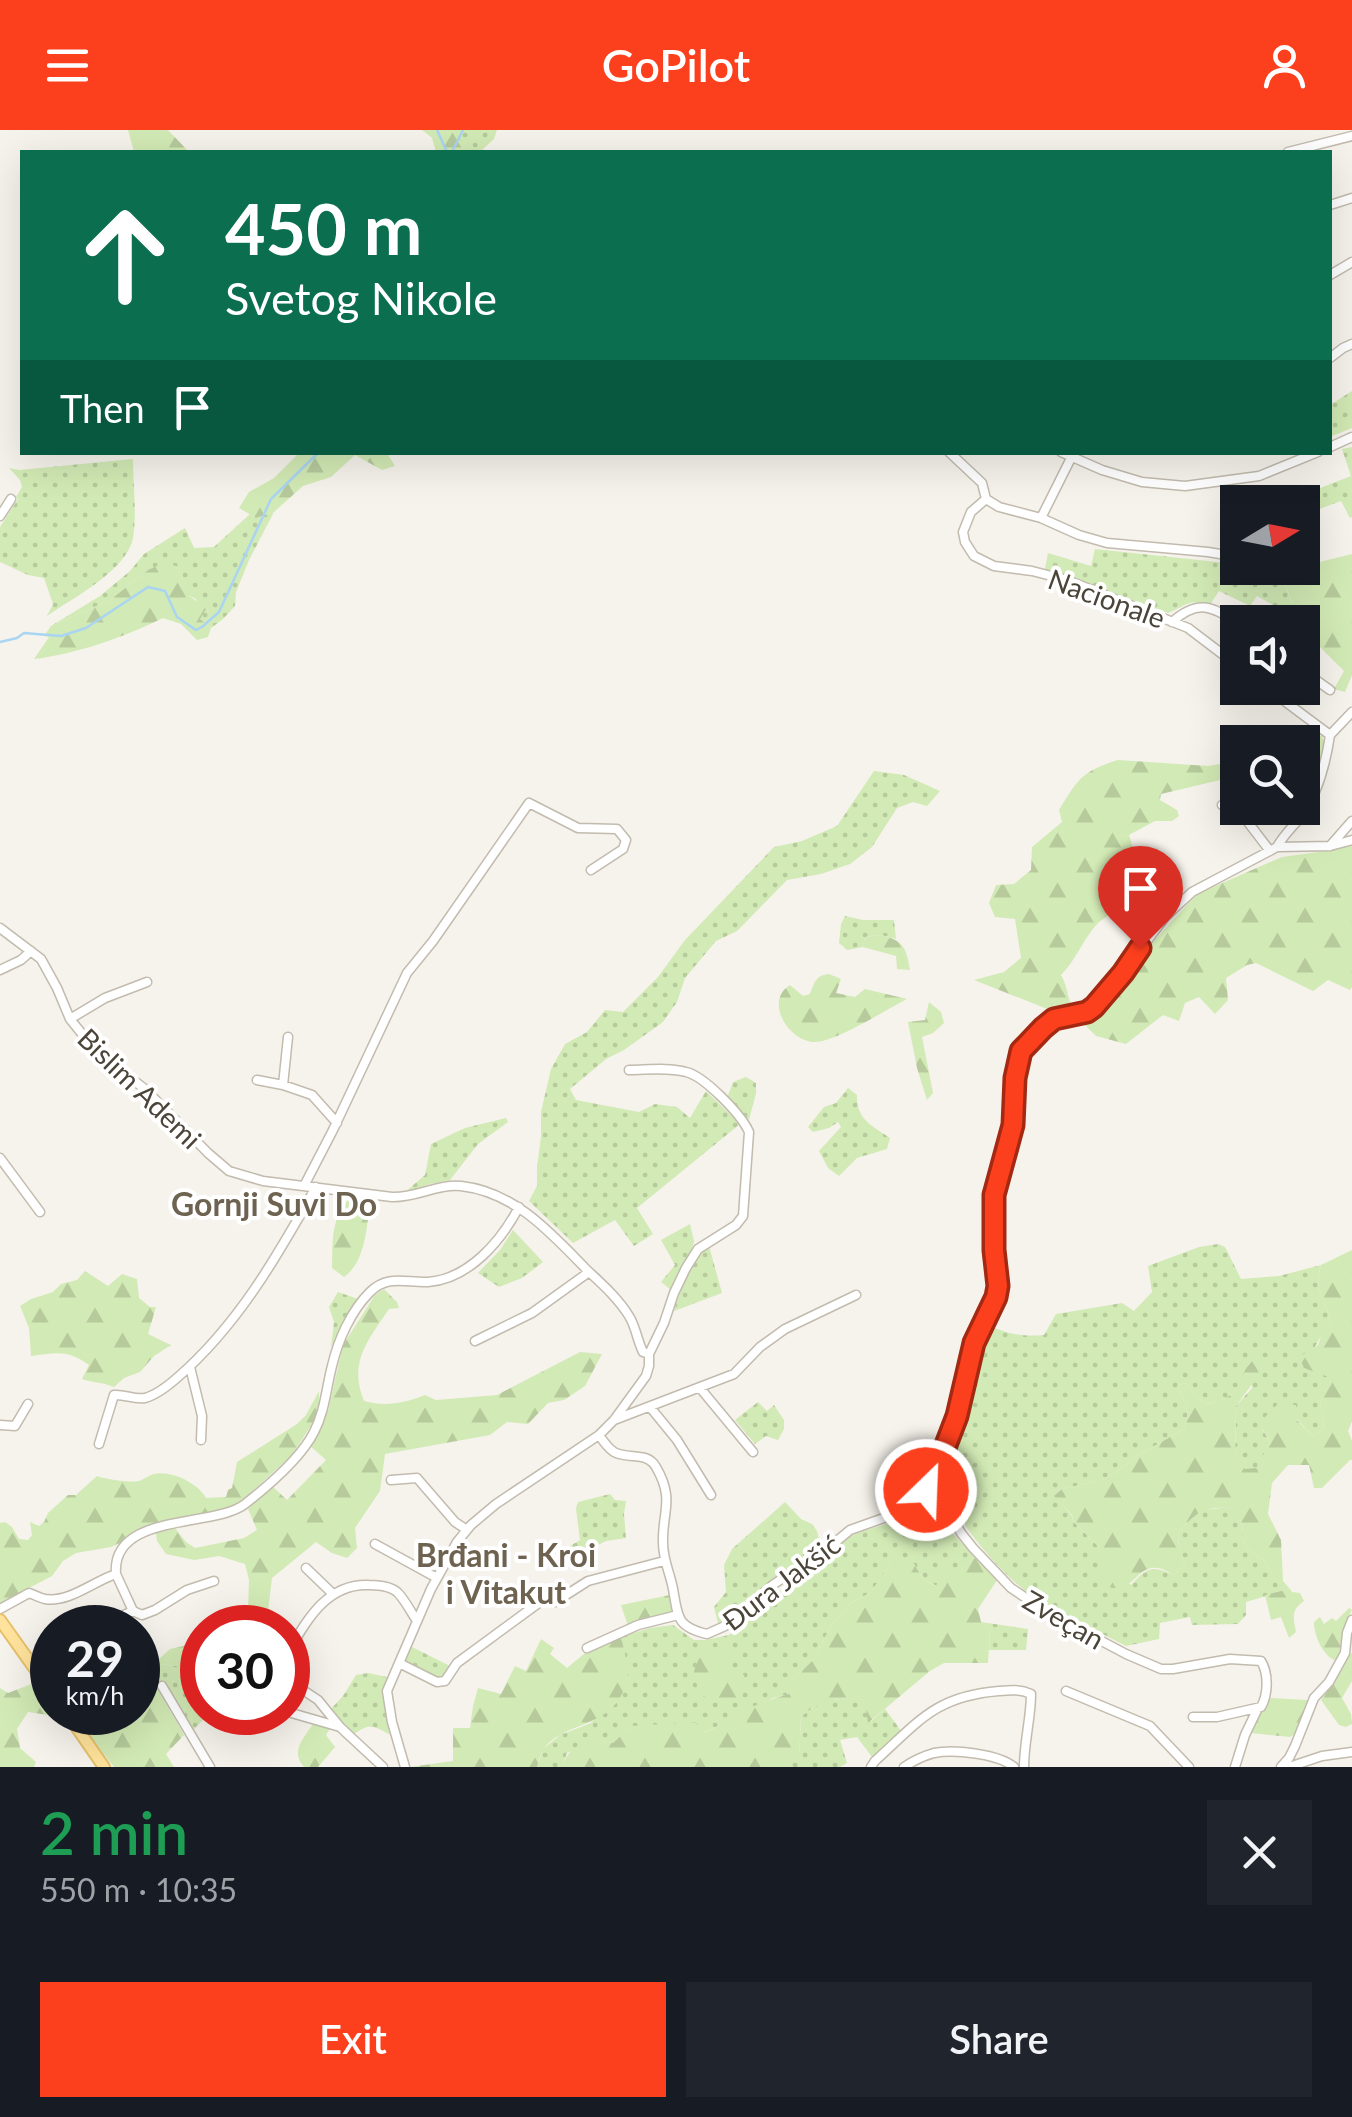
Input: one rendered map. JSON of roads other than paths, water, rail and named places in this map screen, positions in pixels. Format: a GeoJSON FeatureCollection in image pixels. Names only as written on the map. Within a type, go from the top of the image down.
{"type":"FeatureCollection","features":[{"type":"Feature","properties":{"kind":"main road"},"geometry":{"type":"LineString","coordinates":[[0,1620],[30,1660]]}},
{"type":"Feature","properties":{"kind":"main road"},"geometry":{"type":"LineString","coordinates":[[82,1735],[104,1767]]}},
{"type":"Feature","properties":{"kind":"street"},"geometry":{"type":"LineString","coordinates":[[1296,150],[1352,136]]}},
{"type":"Feature","properties":{"kind":"street"},"geometry":{"type":"LineString","coordinates":[[952,455],[982,483],[986,499],[999,508],[1041,518],[1108,544],[1220,554]]}},
{"type":"Feature","properties":{"kind":"street"},"geometry":{"type":"LineString","coordinates":[[1066,455],[1142,482],[1185,486],[1259,476],[1311,455]]}},
{"type":"Feature","properties":{"kind":"street"},"geometry":{"type":"LineString","coordinates":[[1041,518],[1071,458]]}},
{"type":"Feature","properties":{"kind":"street"},"geometry":{"type":"LineString","coordinates":[[0,516],[11,499]]}},
{"type":"Feature","properties":{"kind":"street","name":"Nacionale"},"geometry":{"type":"LineString","coordinates":[[986,499],[972,512],[963,532],[974,556],[994,566],[1067,580],[1188,628],[1220,652]]}},
{"type":"Feature","properties":{"kind":"street"},"geometry":{"type":"LineString","coordinates":[[1172,622],[1196,606],[1220,613]]}},
{"type":"Feature","properties":{"kind":"street"},"geometry":{"type":"LineString","coordinates":[[1320,683],[1330,690]]}},
{"type":"Feature","properties":{"kind":"street"},"geometry":{"type":"LineString","coordinates":[[1289,705],[1330,735]]}},
{"type":"Feature","properties":{"kind":"street"},"geometry":{"type":"LineString","coordinates":[[1274,849],[1304,813],[1320,781],[1330,735],[1352,712]]}},
{"type":"Feature","properties":{"kind":"street"},"geometry":{"type":"LineString","coordinates":[[304,1186],[407,973],[530,803],[578,828],[617,830],[626,840],[624,849],[592,870]]}},
{"type":"Feature","properties":{"kind":"street"},"geometry":{"type":"LineString","coordinates":[[1330,846],[1352,821]]}},
{"type":"Feature","properties":{"kind":"street"},"geometry":{"type":"LineString","coordinates":[[1252,825],[1274,849]]}},
{"type":"Feature","properties":{"kind":"street"},"geometry":{"type":"LineString","coordinates":[[938,1485],[974,1343],[996,1297],[994,1195],[1013,1125],[1015,1078],[1021,1051],[1054,1019],[1094,1007],[1164,918],[1192,892],[1274,849],[1330,846],[1352,840]]}},
{"type":"Feature","properties":{"kind":"street","name":"Bislim Ademi"},"geometry":{"type":"LineString","coordinates":[[0,928],[48,969],[70,1019],[99,1052],[146,1090],[230,1171],[263,1181],[401,1198],[429,1189],[462,1186],[502,1198],[534,1216],[618,1300],[633,1323],[643,1352],[649,1354]]}},
{"type":"Feature","properties":{"kind":"street"},"geometry":{"type":"LineString","coordinates":[[0,970],[31,951]]}},
{"type":"Feature","properties":{"kind":"street"},"geometry":{"type":"LineString","coordinates":[[70,1019],[105,998],[148,982]]}},
{"type":"Feature","properties":{"kind":"street"},"geometry":{"type":"LineString","coordinates":[[283,1085],[288,1037]]}},
{"type":"Feature","properties":{"kind":"street"},"geometry":{"type":"LineString","coordinates":[[405,1767],[387,1691],[457,1542],[496,1504],[614,1420],[646,1376],[649,1354],[692,1258],[698,1249],[736,1225],[742,1216],[750,1132],[745,1122],[688,1072],[629,1070]]}},
{"type":"Feature","properties":{"kind":"street"},"geometry":{"type":"LineString","coordinates":[[257,1080],[312,1095],[337,1123]]}},
{"type":"Feature","properties":{"kind":"street"},"geometry":{"type":"LineString","coordinates":[[0,1158],[40,1212]]}},
{"type":"Feature","properties":{"kind":"street"},"geometry":{"type":"LineString","coordinates":[[100,1444],[114,1396],[148,1397],[171,1383],[247,1301],[316,1187]]}},
{"type":"Feature","properties":{"kind":"street"},"geometry":{"type":"LineString","coordinates":[[130,1605],[116,1574],[116,1556],[126,1542],[166,1525],[238,1508],[288,1466],[312,1436],[321,1416],[339,1341],[371,1291],[388,1281],[428,1282],[470,1267],[508,1228],[518,1207]]}},
{"type":"Feature","properties":{"kind":"street"},"geometry":{"type":"LineString","coordinates":[[475,1342],[532,1313],[590,1272]]}},
{"type":"Feature","properties":{"kind":"street"},"geometry":{"type":"LineString","coordinates":[[614,1420],[734,1374],[760,1347],[785,1329],[856,1295]]}},
{"type":"Feature","properties":{"kind":"street"},"geometry":{"type":"LineString","coordinates":[[190,1366],[202,1416],[201,1440]]}},
{"type":"Feature","properties":{"kind":"street"},"geometry":{"type":"LineString","coordinates":[[700,1388],[754,1452]]}},
{"type":"Feature","properties":{"kind":"street"},"geometry":{"type":"LineString","coordinates":[[0,1425],[14,1426],[28,1404]]}},
{"type":"Feature","properties":{"kind":"street"},"geometry":{"type":"LineString","coordinates":[[650,1407],[712,1495]]}},
{"type":"Feature","properties":{"kind":"street","name":"Ðura Jakšić"},"geometry":{"type":"LineString","coordinates":[[598,1434],[616,1453],[652,1460],[668,1496],[664,1561],[678,1615],[688,1628],[707,1634],[716,1632],[774,1584],[850,1530],[895,1514],[938,1485]]}},
{"type":"Feature","properties":{"kind":"street"},"geometry":{"type":"LineString","coordinates":[[391,1480],[417,1478],[455,1522],[467,1530]]}},
{"type":"Feature","properties":{"kind":"street","name":"Zveçan"},"geometry":{"type":"LineString","coordinates":[[938,1485],[962,1533],[1011,1588],[1032,1604],[1161,1669],[1230,1659],[1262,1661],[1266,1668],[1263,1704],[1244,1735],[1234,1767]]}},
{"type":"Feature","properties":{"kind":"street"},"geometry":{"type":"LineString","coordinates":[[376,1544],[437,1578]]}},
{"type":"Feature","properties":{"kind":"street"},"geometry":{"type":"LineString","coordinates":[[399,1663],[443,1682],[457,1663],[540,1602],[554,1602],[588,1581],[664,1561]]}},
{"type":"Feature","properties":{"kind":"street"},"geometry":{"type":"LineString","coordinates":[[306,1568],[334,1594]]}},
{"type":"Feature","properties":{"kind":"street"},"geometry":{"type":"LineString","coordinates":[[0,1609],[29,1594],[43,1599],[69,1596],[116,1574]]}},
{"type":"Feature","properties":{"kind":"street"},"geometry":{"type":"LineString","coordinates":[[160,1607],[214,1580]]}},
{"type":"Feature","properties":{"kind":"street"},"geometry":{"type":"LineString","coordinates":[[310,1617],[334,1594],[356,1585],[388,1587],[400,1596],[417,1621]]}},
{"type":"Feature","properties":{"kind":"street","name":"Ðura Jakšić"},"geometry":{"type":"LineString","coordinates":[[586,1648],[638,1625],[678,1615]]}},
{"type":"Feature","properties":{"kind":"street"},"geometry":{"type":"LineString","coordinates":[[1281,1767],[1289,1758],[1314,1698],[1329,1682],[1348,1648],[1347,1633],[1352,1620]]}},
{"type":"Feature","properties":{"kind":"street"},"geometry":{"type":"LineString","coordinates":[[162,1686],[210,1767]]}},
{"type":"Feature","properties":{"kind":"street"},"geometry":{"type":"LineString","coordinates":[[871,1767],[926,1715],[948,1701],[974,1693],[1024,1690],[1031,1694],[1031,1710],[1024,1767]]}},
{"type":"Feature","properties":{"kind":"street"},"geometry":{"type":"LineString","coordinates":[[1066,1690],[1150,1726],[1189,1767]]}},
{"type":"Feature","properties":{"kind":"street"},"geometry":{"type":"LineString","coordinates":[[310,1695],[383,1767]]}},
{"type":"Feature","properties":{"kind":"street"},"geometry":{"type":"LineString","coordinates":[[1193,1717],[1218,1718],[1257,1710]]}},
{"type":"Feature","properties":{"kind":"street"},"geometry":{"type":"LineString","coordinates":[[310,1718],[340,1726]]}},
{"type":"Feature","properties":{"kind":"street"},"geometry":{"type":"LineString","coordinates":[[904,1767],[940,1752],[998,1758],[1014,1767]]}},
{"type":"Feature","properties":{"kind":"street"},"geometry":{"type":"LineString","coordinates":[[1289,1767],[1322,1756],[1352,1752]]}},
{"type":"Feature","properties":{"kind":"waterway"},"geometry":{"type":"LineString","coordinates":[[437,130],[446,150]]}},
{"type":"Feature","properties":{"kind":"waterway"},"geometry":{"type":"LineString","coordinates":[[453,150],[463,130]]}},
{"type":"Feature","properties":{"kind":"waterway"},"geometry":{"type":"LineString","coordinates":[[0,642],[24,633],[61,636],[86,628],[148,587],[165,591],[177,617],[196,630],[202,627],[219,612],[271,499],[316,455]]}},
{"type":"Feature","properties":{"kind":"district","name":"Gornji Suvi Do"},"geometry":{"type":"Point","coordinates":[274,1203]}},
{"type":"Feature","properties":{"kind":"district","name":"Brđani - Kroi i Vitakut"},"geometry":{"type":"Point","coordinates":[506,1572]}}]}
